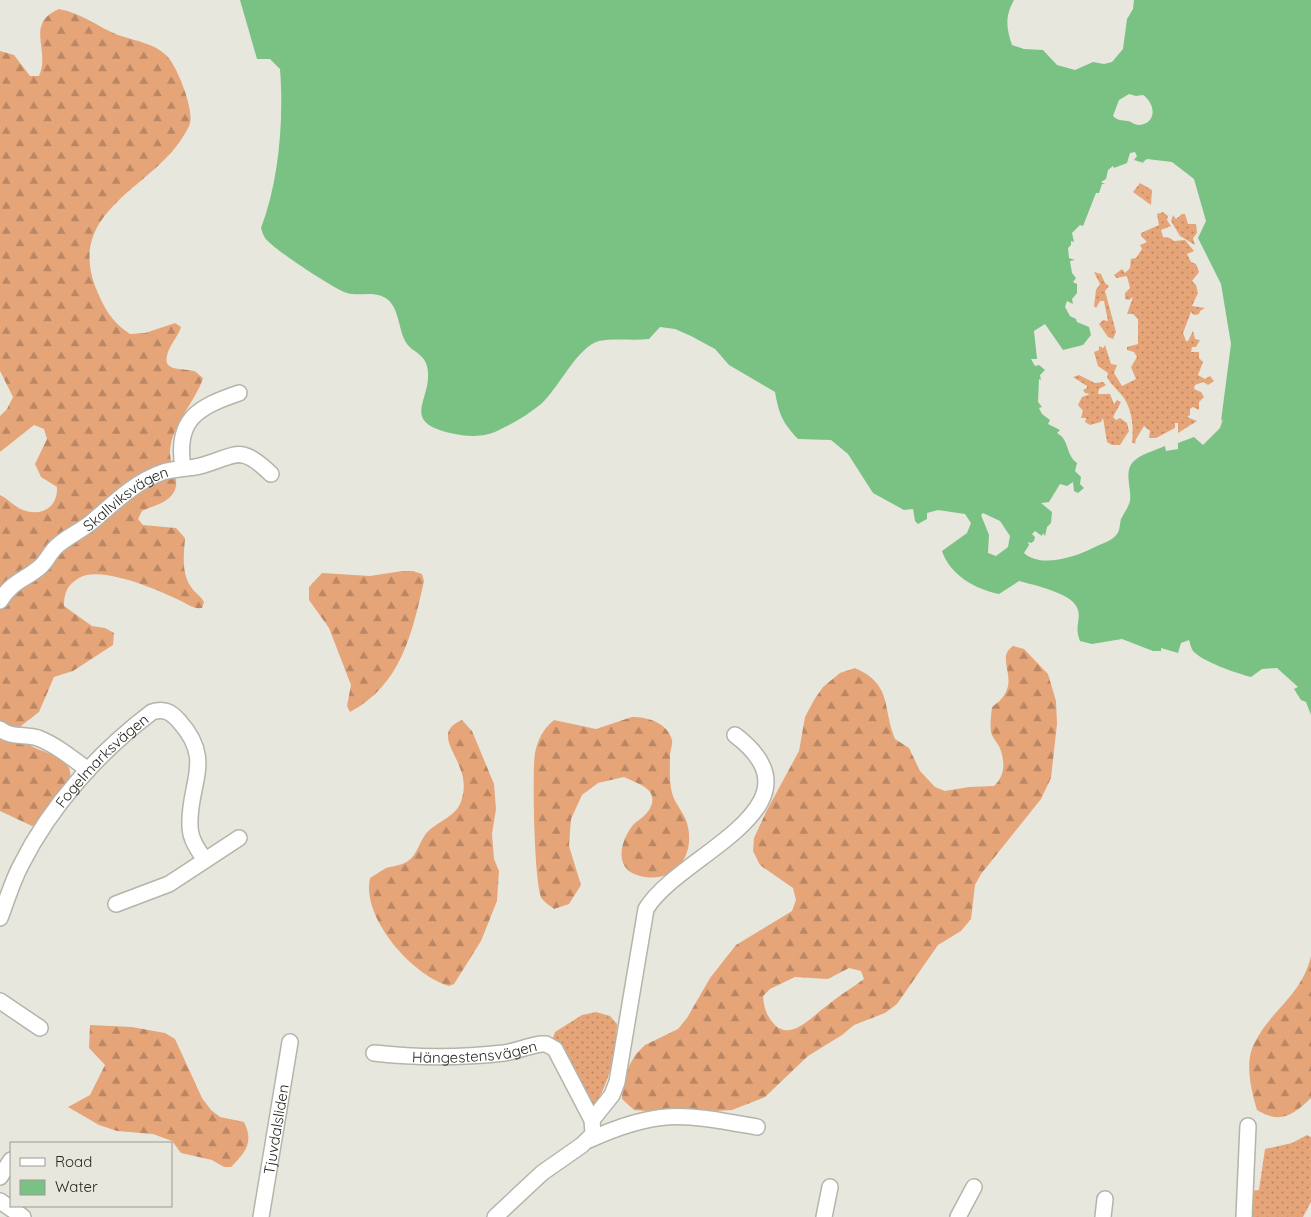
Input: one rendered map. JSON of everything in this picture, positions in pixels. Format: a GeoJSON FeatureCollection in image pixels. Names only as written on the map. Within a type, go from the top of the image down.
{"type":"FeatureCollection","features":[{"type":"Feature","properties":{"kind":"street"},"geometry":{"type":"LineString","coordinates":[[183,467],[182,440],[187,423],[203,408],[239,393]]}},
{"type":"Feature","properties":{"kind":"street","name":"Skallviksvägen"},"geometry":{"type":"LineString","coordinates":[[0,601],[12,585],[38,568],[57,547],[94,520],[113,502],[153,476],[183,467],[197,466],[244,454],[256,460],[271,474]]}},
{"type":"Feature","properties":{"kind":"street","name":"Fogelmarksvägen"},"geometry":{"type":"LineString","coordinates":[[0,918],[15,877],[53,814],[106,749],[152,712],[165,710],[175,716],[191,738],[199,759],[190,825],[194,843],[205,860]]}},
{"type":"Feature","properties":{"kind":"street"},"geometry":{"type":"LineString","coordinates":[[0,729],[13,735],[36,738],[46,742],[88,770]]}},
{"type":"Feature","properties":{"kind":"street"},"geometry":{"type":"LineString","coordinates":[[589,1140],[594,1129],[592,1120],[612,1094],[617,1082],[646,909],[669,883],[747,821],[765,794],[768,780],[764,765],[754,751],[735,735]]}},
{"type":"Feature","properties":{"kind":"street"},"geometry":{"type":"LineString","coordinates":[[116,904],[169,884],[239,838]]}},
{"type":"Feature","properties":{"kind":"street"},"geometry":{"type":"LineString","coordinates":[[0,1001],[40,1028]]}},
{"type":"Feature","properties":{"kind":"street","name":"Tjuvdalsliden"},"geometry":{"type":"LineString","coordinates":[[261,1217],[290,1042]]}},
{"type":"Feature","properties":{"kind":"street","name":"Hängestensvägen"},"geometry":{"type":"LineString","coordinates":[[374,1053],[434,1057],[462,1056],[505,1053],[546,1044],[554,1049],[592,1120]]}},
{"type":"Feature","properties":{"kind":"street"},"geometry":{"type":"LineString","coordinates":[[495,1217],[542,1173],[589,1140],[618,1126],[644,1119],[674,1115],[757,1127]]}},
{"type":"Feature","properties":{"kind":"street"},"geometry":{"type":"LineString","coordinates":[[1244,1217],[1248,1126]]}},
{"type":"Feature","properties":{"kind":"street"},"geometry":{"type":"LineString","coordinates":[[0,1177],[10,1162]]}},
{"type":"Feature","properties":{"kind":"street"},"geometry":{"type":"LineString","coordinates":[[824,1217],[830,1187]]}},
{"type":"Feature","properties":{"kind":"street"},"geometry":{"type":"LineString","coordinates":[[958,1217],[974,1187]]}},
{"type":"Feature","properties":{"kind":"street"},"geometry":{"type":"LineString","coordinates":[[1103,1217],[1105,1198]]}},
{"type":"Feature","properties":{"kind":"street"},"geometry":{"type":"LineString","coordinates":[[0,1202],[23,1217]]}},
{"type":"Feature","properties":{"kind":"green space"},"geometry":{"type":"Polygon","coordinates":[[[59,9],[83,17],[111,32],[150,45],[162,52],[171,61],[175,69],[184,88],[190,108],[191,117],[189,125],[181,140],[167,157],[132,188],[102,220],[92,239],[90,260],[98,293],[108,313],[118,324],[130,334],[145,333],[175,323],[181,327],[168,352],[168,365],[194,371],[203,378],[195,396],[179,422],[172,441],[170,457],[176,479],[175,490],[166,501],[142,511],[138,519],[143,525],[176,528],[185,538],[184,563],[186,575],[191,587],[204,602],[202,608],[194,607],[130,580],[101,575],[89,575],[79,578],[69,587],[64,606],[92,626],[105,628],[114,633],[113,645],[73,671],[54,677],[39,712],[21,726],[19,730],[22,738],[31,746],[61,759],[67,764],[70,771],[70,780],[37,825],[32,826],[0,811],[0,495],[20,509],[36,512],[48,509],[52,505],[57,494],[57,487],[41,477],[35,464],[47,439],[44,429],[34,425],[0,452],[0,416],[7,409],[13,397],[0,371],[0,51],[14,55],[30,76],[39,76],[42,67],[40,30],[43,22],[49,15],[59,9]]]}},
{"type":"Feature","properties":{"kind":"green space"},"geometry":{"type":"Polygon","coordinates":[[[1140,183],[1152,190],[1151,205],[1133,192],[1140,183]]]}},
{"type":"Feature","properties":{"kind":"green space"},"geometry":{"type":"Polygon","coordinates":[[[1163,212],[1168,216],[1167,220],[1171,226],[1161,230],[1163,237],[1174,241],[1185,240],[1194,251],[1187,254],[1191,262],[1196,264],[1199,272],[1192,281],[1196,285],[1198,293],[1192,306],[1205,308],[1199,314],[1194,315],[1191,312],[1183,333],[1186,341],[1188,341],[1193,331],[1195,339],[1200,340],[1196,347],[1192,347],[1191,352],[1199,352],[1199,358],[1203,362],[1198,375],[1205,379],[1210,376],[1214,381],[1208,385],[1203,382],[1195,385],[1194,389],[1201,392],[1204,397],[1199,402],[1199,410],[1193,407],[1190,409],[1190,415],[1187,417],[1197,421],[1178,433],[1178,423],[1175,423],[1175,428],[1156,438],[1149,438],[1150,431],[1144,426],[1135,444],[1132,442],[1131,414],[1126,401],[1108,379],[1108,373],[1098,366],[1094,352],[1099,350],[1099,346],[1103,348],[1105,345],[1111,364],[1117,365],[1114,373],[1122,386],[1136,379],[1131,367],[1137,357],[1134,352],[1127,350],[1127,347],[1138,344],[1138,319],[1133,314],[1127,314],[1133,297],[1129,300],[1125,299],[1125,293],[1130,288],[1127,276],[1116,278],[1114,275],[1122,269],[1125,273],[1130,268],[1131,259],[1136,258],[1142,249],[1140,245],[1147,242],[1141,236],[1141,233],[1159,225],[1157,214],[1163,212]]]}},
{"type":"Feature","properties":{"kind":"green space"},"geometry":{"type":"Polygon","coordinates":[[[1185,214],[1188,224],[1196,224],[1197,233],[1193,238],[1195,245],[1180,236],[1171,221],[1173,215],[1176,219],[1185,214]]]}},
{"type":"Feature","properties":{"kind":"green space"},"geometry":{"type":"Polygon","coordinates":[[[1094,272],[1101,274],[1105,283],[1109,286],[1105,291],[1116,332],[1113,339],[1108,337],[1099,324],[1103,320],[1108,321],[1104,301],[1100,301],[1096,308],[1094,306],[1096,290],[1100,284],[1094,272]]]}},
{"type":"Feature","properties":{"kind":"green space"},"geometry":{"type":"Polygon","coordinates":[[[1079,375],[1095,383],[1103,382],[1106,385],[1099,389],[1098,394],[1110,394],[1114,404],[1117,400],[1121,402],[1113,417],[1116,420],[1120,418],[1127,423],[1129,431],[1120,445],[1112,445],[1107,442],[1103,418],[1101,422],[1090,425],[1085,422],[1086,418],[1081,418],[1083,411],[1078,405],[1082,397],[1090,394],[1085,393],[1083,390],[1087,386],[1073,377],[1079,375]]]}},
{"type":"Feature","properties":{"kind":"green space"},"geometry":{"type":"Polygon","coordinates":[[[413,571],[422,574],[424,581],[409,639],[393,673],[381,688],[367,701],[350,712],[347,706],[351,685],[329,628],[309,600],[309,587],[322,573],[370,576],[413,571]]]}},
{"type":"Feature","properties":{"kind":"green space"},"geometry":{"type":"Polygon","coordinates":[[[1013,646],[1024,649],[1048,674],[1056,701],[1057,724],[1051,778],[1041,799],[981,874],[975,885],[971,919],[961,931],[938,945],[897,1004],[885,1013],[854,1025],[842,1035],[808,1056],[765,1097],[732,1110],[634,1110],[622,1099],[623,1083],[636,1054],[645,1045],[678,1029],[687,1018],[710,978],[736,945],[792,911],[796,900],[793,888],[760,865],[753,851],[754,838],[799,751],[805,717],[823,687],[840,673],[855,668],[867,675],[881,689],[895,739],[909,748],[920,771],[935,787],[945,791],[969,787],[994,786],[1001,777],[1003,762],[999,746],[991,732],[991,713],[992,707],[1002,698],[1007,689],[1006,658],[1013,646]],[[849,968],[828,979],[795,977],[770,989],[763,996],[767,1014],[771,1021],[781,1029],[795,1029],[864,979],[861,971],[849,968]]]}},
{"type":"Feature","properties":{"kind":"green space"},"geometry":{"type":"Polygon","coordinates":[[[632,717],[644,718],[661,725],[666,729],[672,742],[670,755],[671,789],[688,827],[688,850],[684,860],[678,868],[660,877],[637,875],[629,871],[622,860],[625,838],[633,825],[649,809],[652,803],[652,795],[645,787],[624,777],[598,783],[582,795],[571,819],[569,846],[581,885],[569,904],[554,909],[542,899],[537,874],[534,828],[534,764],[539,739],[554,720],[596,729],[632,717]]]}},
{"type":"Feature","properties":{"kind":"green space"},"geometry":{"type":"Polygon","coordinates":[[[462,720],[472,731],[494,784],[496,809],[492,834],[494,859],[499,871],[497,901],[481,941],[454,984],[449,986],[420,971],[406,958],[382,927],[373,910],[369,894],[370,878],[386,868],[408,861],[414,856],[429,830],[451,815],[460,805],[464,790],[463,779],[448,735],[449,730],[454,724],[462,720]]]}},
{"type":"Feature","properties":{"kind":"green space"},"geometry":{"type":"Polygon","coordinates":[[[1311,956],[1311,1098],[1292,1113],[1285,1116],[1272,1117],[1257,1110],[1250,1076],[1250,1058],[1255,1042],[1262,1030],[1301,981],[1311,956]]]}},
{"type":"Feature","properties":{"kind":"green space"},"geometry":{"type":"Polygon","coordinates":[[[596,1012],[610,1016],[617,1024],[615,1048],[607,1080],[591,1111],[553,1038],[555,1032],[582,1015],[596,1012]]]}},
{"type":"Feature","properties":{"kind":"green space"},"geometry":{"type":"Polygon","coordinates":[[[90,1025],[132,1027],[165,1033],[175,1039],[202,1098],[211,1110],[220,1117],[244,1122],[248,1135],[247,1146],[236,1162],[231,1167],[224,1167],[212,1160],[181,1153],[172,1141],[153,1134],[117,1131],[99,1125],[68,1107],[90,1095],[105,1065],[89,1048],[90,1025]]]}},
{"type":"Feature","properties":{"kind":"green space"},"geometry":{"type":"Polygon","coordinates":[[[1307,1135],[1311,1137],[1311,1202],[1303,1217],[1247,1217],[1248,1191],[1259,1190],[1265,1149],[1292,1143],[1307,1135]]]}},
{"type":"Feature","properties":{"kind":"water"},"geometry":{"type":"Polygon","coordinates":[[[240,0],[1014,0],[1007,22],[1012,45],[1024,49],[1043,50],[1057,65],[1075,70],[1093,62],[1104,64],[1112,62],[1123,49],[1127,19],[1133,9],[1134,0],[1311,0],[1311,715],[1306,702],[1301,700],[1294,689],[1298,687],[1277,668],[1262,669],[1251,677],[1237,673],[1198,655],[1192,650],[1189,640],[1181,643],[1178,653],[1161,648],[1161,651],[1153,651],[1122,639],[1092,644],[1080,641],[1078,610],[1075,604],[1061,594],[1019,581],[999,594],[981,589],[964,580],[951,567],[942,551],[967,533],[971,523],[965,514],[938,510],[927,513],[927,519],[918,524],[915,521],[913,509],[904,510],[873,493],[848,454],[831,440],[798,439],[788,428],[782,417],[775,392],[729,365],[715,349],[675,329],[660,327],[649,339],[605,340],[591,345],[576,359],[541,404],[521,418],[489,434],[472,436],[455,434],[437,429],[426,423],[422,416],[422,408],[428,378],[426,362],[409,347],[404,339],[397,314],[391,303],[382,296],[352,294],[340,290],[291,259],[264,236],[261,228],[272,190],[279,150],[281,88],[280,69],[270,59],[257,59],[240,0]],[[1129,94],[1119,100],[1113,116],[1118,120],[1138,125],[1149,121],[1153,112],[1150,103],[1143,95],[1129,94]],[[1135,152],[1130,153],[1127,163],[1114,168],[1113,166],[1108,170],[1106,179],[1101,182],[1105,184],[1102,184],[1099,193],[1096,193],[1083,226],[1080,225],[1072,233],[1074,242],[1071,241],[1071,245],[1068,248],[1069,258],[1075,260],[1070,261],[1072,273],[1076,278],[1073,282],[1077,284],[1077,293],[1072,299],[1073,304],[1067,301],[1065,307],[1070,316],[1076,319],[1077,322],[1089,327],[1091,335],[1083,345],[1063,350],[1045,324],[1034,331],[1037,359],[1031,359],[1035,366],[1039,365],[1045,370],[1040,375],[1041,380],[1039,379],[1038,402],[1042,407],[1039,408],[1042,414],[1050,420],[1048,424],[1060,430],[1057,433],[1064,439],[1071,456],[1077,463],[1075,471],[1081,477],[1080,484],[1084,488],[1078,493],[1074,491],[1073,482],[1067,486],[1060,484],[1049,502],[1041,503],[1052,512],[1051,523],[1047,527],[1045,536],[1043,533],[1042,536],[1035,531],[1032,534],[1035,537],[1034,541],[1028,542],[1029,545],[1024,553],[1031,558],[1049,561],[1070,557],[1112,539],[1119,530],[1121,519],[1130,501],[1128,475],[1134,461],[1145,454],[1165,446],[1166,451],[1178,449],[1178,443],[1194,437],[1203,445],[1220,428],[1223,419],[1221,421],[1231,344],[1221,284],[1198,238],[1206,221],[1194,179],[1172,162],[1147,159],[1144,163],[1134,160],[1137,156],[1135,152]],[[983,513],[981,515],[989,535],[988,553],[996,556],[1008,547],[1010,536],[1000,521],[983,513]]]}}]}
